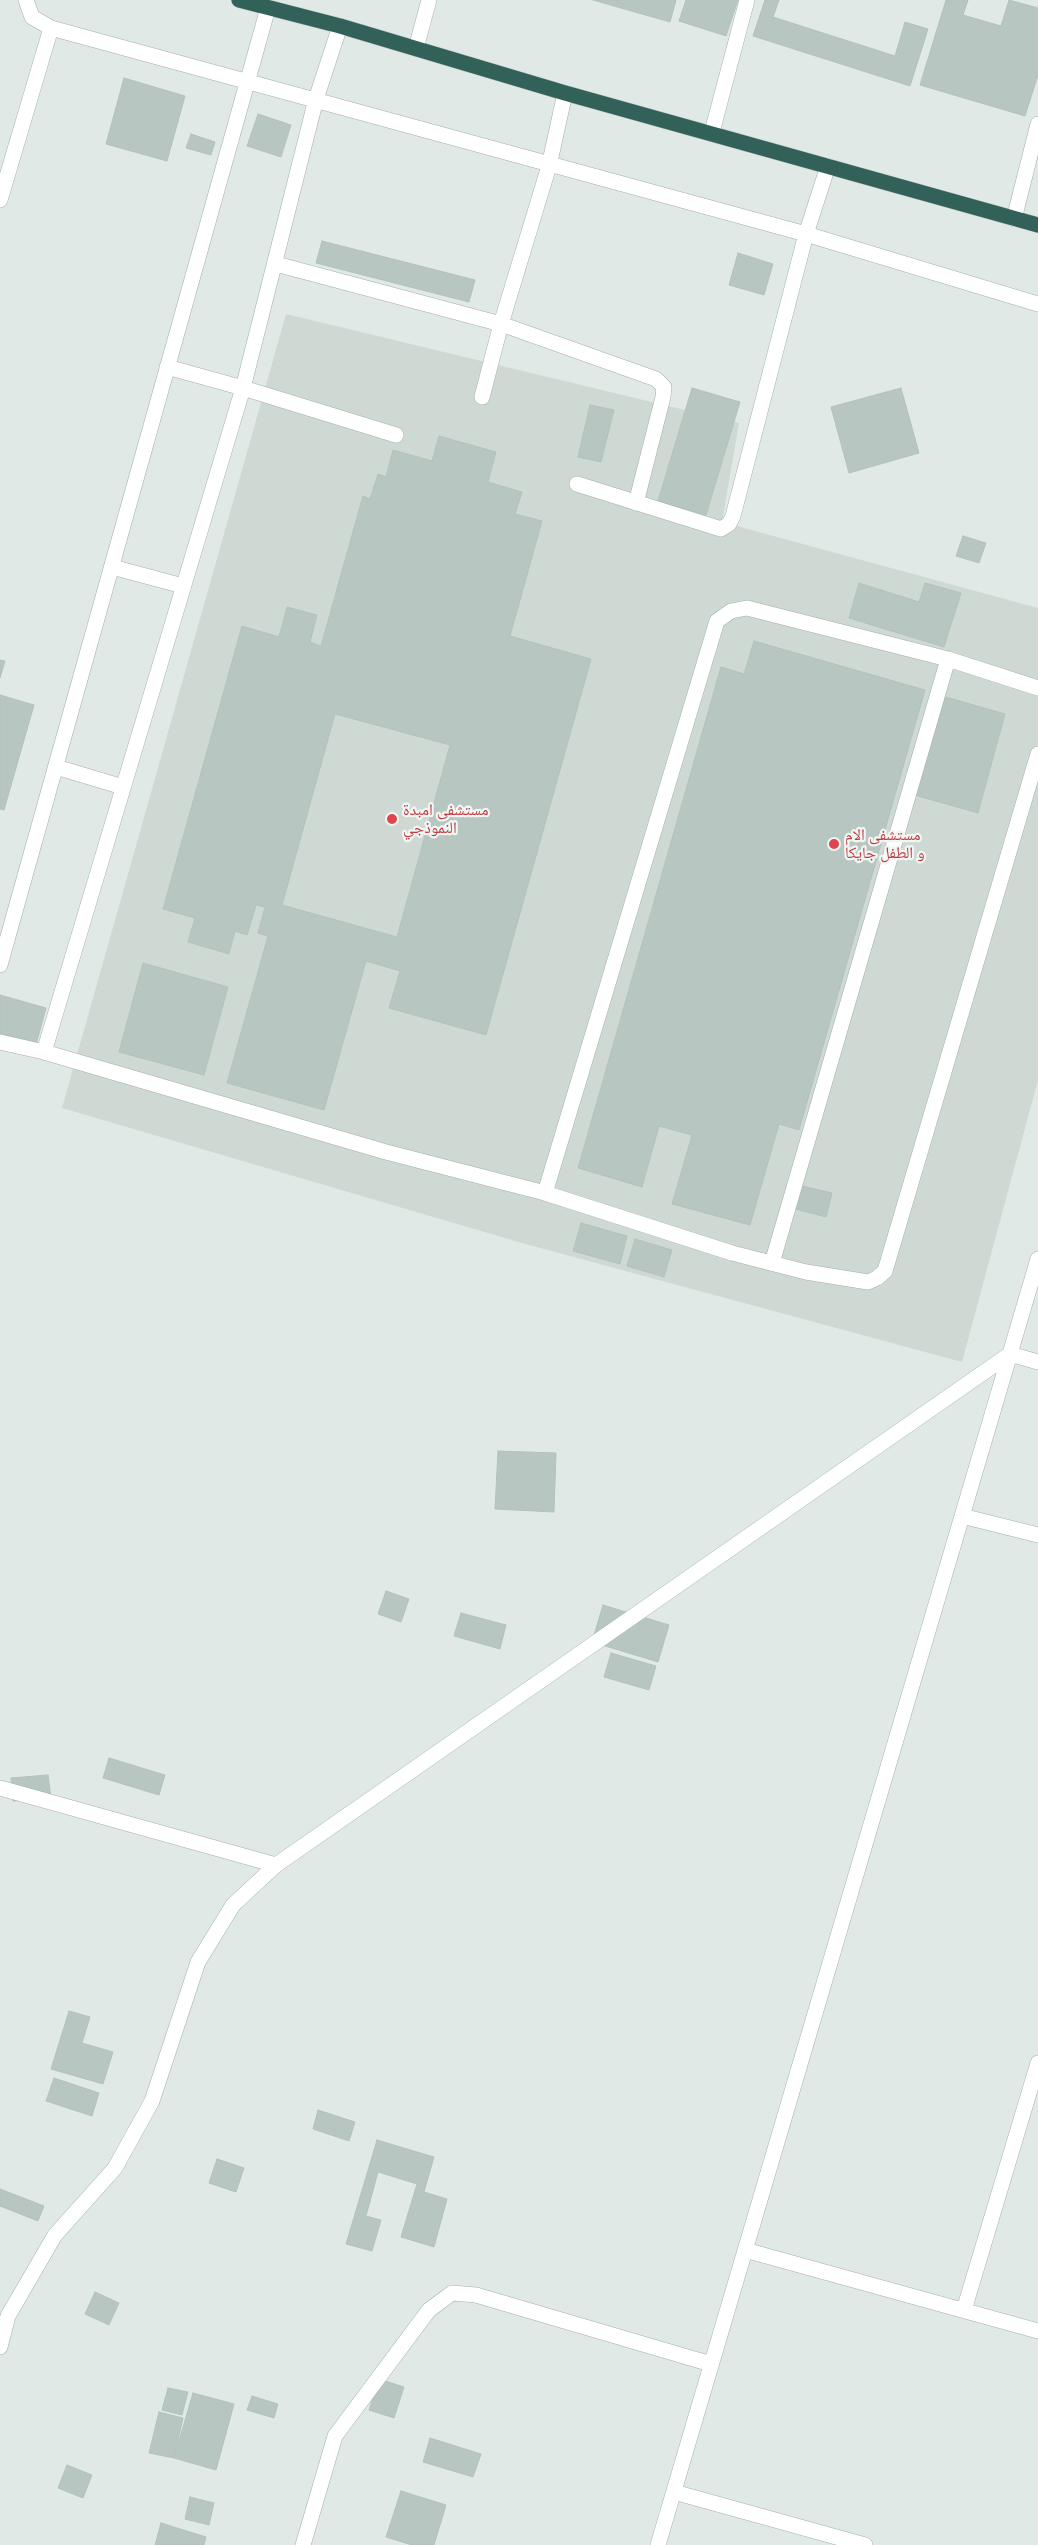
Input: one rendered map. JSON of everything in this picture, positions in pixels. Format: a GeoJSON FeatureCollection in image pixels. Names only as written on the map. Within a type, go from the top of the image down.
{"type":"FeatureCollection","features":[{"type":"Feature","properties":{"kind":"highway"},"geometry":{"type":"LineString","coordinates":[[240,0],[340,26],[565,93],[712,132],[1038,225]]}},
{"type":"Feature","properties":{"kind":"street"},"geometry":{"type":"LineString","coordinates":[[26,0],[32,17],[51,28],[549,166],[806,234],[1038,304]]}},
{"type":"Feature","properties":{"kind":"street"},"geometry":{"type":"LineString","coordinates":[[416,48],[429,0]]}},
{"type":"Feature","properties":{"kind":"street"},"geometry":{"type":"LineString","coordinates":[[712,132],[747,0]]}},
{"type":"Feature","properties":{"kind":"street"},"geometry":{"type":"LineString","coordinates":[[0,966],[268,8]]}},
{"type":"Feature","properties":{"kind":"street"},"geometry":{"type":"LineString","coordinates":[[44,1052],[243,388],[276,264],[316,100],[340,26]]}},
{"type":"Feature","properties":{"kind":"street"},"geometry":{"type":"LineString","coordinates":[[0,200],[51,28]]}},
{"type":"Feature","properties":{"kind":"street"},"geometry":{"type":"LineString","coordinates":[[482,398],[501,324],[549,166],[565,93]]}},
{"type":"Feature","properties":{"kind":"street"},"geometry":{"type":"LineString","coordinates":[[1014,218],[1038,124]]}},
{"type":"Feature","properties":{"kind":"street"},"geometry":{"type":"LineString","coordinates":[[577,484],[721,529],[728,524],[735,507],[806,234],[828,166]]}},
{"type":"Feature","properties":{"kind":"street"},"geometry":{"type":"LineString","coordinates":[[276,264],[501,324],[656,379],[664,388],[636,503]]}},
{"type":"Feature","properties":{"kind":"street"},"geometry":{"type":"LineString","coordinates":[[167,367],[243,388],[396,435]]}},
{"type":"Feature","properties":{"kind":"street"},"geometry":{"type":"LineString","coordinates":[[112,567],[183,586]]}},
{"type":"Feature","properties":{"kind":"street"},"geometry":{"type":"LineString","coordinates":[[546,1193],[717,621],[731,611],[747,608],[948,659],[1038,688]]}},
{"type":"Feature","properties":{"kind":"street"},"geometry":{"type":"LineString","coordinates":[[772,1263],[948,659]]}},
{"type":"Feature","properties":{"kind":"street"},"geometry":{"type":"LineString","coordinates":[[0,1042],[44,1052],[386,1152],[546,1193],[732,1253],[806,1272],[868,1282],[877,1278],[885,1271],[1038,754]]}},
{"type":"Feature","properties":{"kind":"street"},"geometry":{"type":"LineString","coordinates":[[56,767],[123,787]]}},
{"type":"Feature","properties":{"kind":"street"},"geometry":{"type":"LineString","coordinates":[[658,2545],[1038,1259]]}},
{"type":"Feature","properties":{"kind":"street"},"geometry":{"type":"LineString","coordinates":[[1010,1354],[1038,1362]]}},
{"type":"Feature","properties":{"kind":"street"},"geometry":{"type":"LineString","coordinates":[[0,2347],[8,2316],[55,2236],[115,2168],[152,2101],[198,1962],[233,1905],[276,1865],[1010,1354]]}},
{"type":"Feature","properties":{"kind":"street"},"geometry":{"type":"LineString","coordinates":[[962,1516],[1038,1535]]}},
{"type":"Feature","properties":{"kind":"street"},"geometry":{"type":"LineString","coordinates":[[0,1788],[276,1865]]}},
{"type":"Feature","properties":{"kind":"street"},"geometry":{"type":"LineString","coordinates":[[964,2310],[1038,2063]]}},
{"type":"Feature","properties":{"kind":"street"},"geometry":{"type":"LineString","coordinates":[[745,2250],[1038,2331]]}},
{"type":"Feature","properties":{"kind":"street"},"geometry":{"type":"LineString","coordinates":[[303,2545],[334,2436],[430,2310],[452,2293],[476,2295],[711,2364]]}},
{"type":"Feature","properties":{"kind":"street"},"geometry":{"type":"LineString","coordinates":[[674,2492],[865,2545]]}},
{"type":"Feature","properties":{"kind":"shaded area"},"geometry":{"type":"Polygon","coordinates":[[[286,314],[739,423],[722,522],[1038,608],[1038,1080],[962,1362],[522,1243],[62,1108],[286,314]]]}},
{"type":"Feature","properties":{"kind":"building"},"geometry":{"type":"Polygon","coordinates":[[[593,0],[676,0],[670,22],[593,0]]]}},
{"type":"Feature","properties":{"kind":"building"},"geometry":{"type":"Polygon","coordinates":[[[686,0],[738,0],[726,36],[679,21],[686,0]]]}},
{"type":"Feature","properties":{"kind":"building"},"geometry":{"type":"Polygon","coordinates":[[[765,0],[779,0],[773,17],[895,56],[905,22],[928,29],[910,86],[753,36],[765,0]]]}},
{"type":"Feature","properties":{"kind":"building"},"geometry":{"type":"Polygon","coordinates":[[[946,0],[968,0],[963,15],[1001,26],[1009,0],[1038,8],[1038,75],[1025,116],[920,85],[946,0]]]}},
{"type":"Feature","properties":{"kind":"building"},"geometry":{"type":"Polygon","coordinates":[[[124,78],[185,96],[167,161],[106,144],[124,78]]]}},
{"type":"Feature","properties":{"kind":"building"},"geometry":{"type":"Polygon","coordinates":[[[258,114],[291,125],[281,157],[247,146],[258,114]]]}},
{"type":"Feature","properties":{"kind":"building"},"geometry":{"type":"Polygon","coordinates":[[[191,134],[215,142],[211,155],[186,148],[191,134]]]}},
{"type":"Feature","properties":{"kind":"building"},"geometry":{"type":"Polygon","coordinates":[[[322,241],[475,280],[469,302],[316,263],[322,241]]]}},
{"type":"Feature","properties":{"kind":"building"},"geometry":{"type":"Polygon","coordinates":[[[738,253],[773,264],[764,295],[729,285],[738,253]]]}},
{"type":"Feature","properties":{"kind":"building"},"geometry":{"type":"Polygon","coordinates":[[[692,388],[740,402],[706,515],[658,501],[692,388]]]}},
{"type":"Feature","properties":{"kind":"building"},"geometry":{"type":"Polygon","coordinates":[[[901,388],[919,453],[849,473],[831,407],[901,388]]]}},
{"type":"Feature","properties":{"kind":"building"},"geometry":{"type":"Polygon","coordinates":[[[590,405],[614,410],[601,462],[578,457],[590,405]]]}},
{"type":"Feature","properties":{"kind":"building"},"geometry":{"type":"Polygon","coordinates":[[[439,436],[496,452],[488,482],[522,492],[515,514],[542,521],[510,636],[591,659],[486,1035],[389,1008],[400,971],[366,961],[324,1110],[227,1083],[268,936],[258,933],[265,907],[256,905],[247,935],[235,931],[229,954],[188,942],[195,918],[163,909],[242,626],[279,637],[287,607],[317,615],[310,642],[321,646],[363,496],[370,499],[378,474],[386,477],[393,450],[432,461],[439,436]],[[335,714],[282,905],[397,937],[450,745],[335,714]]]}},
{"type":"Feature","properties":{"kind":"building"},"geometry":{"type":"Polygon","coordinates":[[[963,536],[986,543],[979,563],[956,556],[963,536]]]}},
{"type":"Feature","properties":{"kind":"building"},"geometry":{"type":"Polygon","coordinates":[[[859,583],[919,602],[925,583],[961,593],[944,647],[849,618],[859,583]]]}},
{"type":"Feature","properties":{"kind":"building"},"geometry":{"type":"Polygon","coordinates":[[[754,641],[925,690],[799,1130],[779,1124],[750,1225],[672,1204],[692,1135],[659,1126],[642,1187],[578,1168],[721,667],[744,674],[754,641]]]}},
{"type":"Feature","properties":{"kind":"building"},"geometry":{"type":"Polygon","coordinates":[[[0,660],[5,661],[0,678],[0,660]]]}},
{"type":"Feature","properties":{"kind":"building"},"geometry":{"type":"Polygon","coordinates":[[[0,695],[34,705],[4,810],[0,809],[0,695]]]}},
{"type":"Feature","properties":{"kind":"building"},"geometry":{"type":"Polygon","coordinates":[[[939,695],[1005,714],[978,813],[911,794],[939,695]]]}},
{"type":"Feature","properties":{"kind":"building"},"geometry":{"type":"Polygon","coordinates":[[[143,963],[228,987],[204,1075],[119,1052],[143,963]]]}},
{"type":"Feature","properties":{"kind":"building"},"geometry":{"type":"Polygon","coordinates":[[[0,995],[46,1008],[33,1056],[0,1047],[0,995]]]}},
{"type":"Feature","properties":{"kind":"building"},"geometry":{"type":"Polygon","coordinates":[[[798,1185],[832,1193],[826,1217],[792,1208],[798,1185]]]}},
{"type":"Feature","properties":{"kind":"building"},"geometry":{"type":"Polygon","coordinates":[[[581,1223],[627,1236],[620,1264],[573,1251],[581,1223]]]}},
{"type":"Feature","properties":{"kind":"building"},"geometry":{"type":"Polygon","coordinates":[[[635,1239],[672,1250],[664,1277],[627,1266],[635,1239]]]}},
{"type":"Feature","properties":{"kind":"building"},"geometry":{"type":"Polygon","coordinates":[[[498,1451],[556,1453],[554,1512],[495,1509],[498,1451]]]}},
{"type":"Feature","properties":{"kind":"building"},"geometry":{"type":"Polygon","coordinates":[[[386,1591],[409,1599],[401,1622],[378,1614],[386,1591]]]}},
{"type":"Feature","properties":{"kind":"building"},"geometry":{"type":"Polygon","coordinates":[[[603,1605],[669,1625],[658,1662],[592,1642],[603,1605]]]}},
{"type":"Feature","properties":{"kind":"building"},"geometry":{"type":"Polygon","coordinates":[[[461,1613],[506,1625],[500,1649],[454,1636],[461,1613]]]}},
{"type":"Feature","properties":{"kind":"building"},"geometry":{"type":"Polygon","coordinates":[[[611,1653],[656,1666],[649,1690],[604,1677],[611,1653]]]}},
{"type":"Feature","properties":{"kind":"building"},"geometry":{"type":"Polygon","coordinates":[[[109,1758],[165,1775],[159,1795],[103,1778],[109,1758]]]}},
{"type":"Feature","properties":{"kind":"building"},"geometry":{"type":"Polygon","coordinates":[[[48,1775],[51,1798],[13,1801],[11,1778],[48,1775]]]}},
{"type":"Feature","properties":{"kind":"building"},"geometry":{"type":"Polygon","coordinates":[[[69,2011],[90,2017],[82,2043],[113,2052],[103,2084],[51,2069],[69,2011]]]}},
{"type":"Feature","properties":{"kind":"building"},"geometry":{"type":"Polygon","coordinates":[[[54,2078],[99,2093],[92,2116],[46,2101],[54,2078]]]}},
{"type":"Feature","properties":{"kind":"building"},"geometry":{"type":"Polygon","coordinates":[[[318,2110],[355,2122],[349,2141],[313,2129],[318,2110]]]}},
{"type":"Feature","properties":{"kind":"building"},"geometry":{"type":"Polygon","coordinates":[[[377,2140],[434,2157],[424,2192],[447,2199],[434,2247],[401,2237],[417,2184],[378,2172],[366,2216],[381,2220],[372,2251],[346,2244],[377,2140]]]}},
{"type":"Feature","properties":{"kind":"building"},"geometry":{"type":"Polygon","coordinates":[[[217,2159],[244,2168],[236,2192],[209,2183],[217,2159]]]}},
{"type":"Feature","properties":{"kind":"building"},"geometry":{"type":"Polygon","coordinates":[[[0,2189],[44,2206],[38,2221],[0,2206],[0,2189]]]}},
{"type":"Feature","properties":{"kind":"building"},"geometry":{"type":"Polygon","coordinates":[[[95,2292],[119,2303],[109,2325],[85,2314],[95,2292]]]}},
{"type":"Feature","properties":{"kind":"building"},"geometry":{"type":"Polygon","coordinates":[[[379,2379],[404,2387],[394,2418],[369,2410],[379,2379]]]}},
{"type":"Feature","properties":{"kind":"building"},"geometry":{"type":"Polygon","coordinates":[[[168,2388],[188,2392],[182,2415],[162,2410],[168,2388]]]}},
{"type":"Feature","properties":{"kind":"building"},"geometry":{"type":"Polygon","coordinates":[[[193,2393],[234,2404],[216,2470],[174,2458],[193,2393]]]}},
{"type":"Feature","properties":{"kind":"building"},"geometry":{"type":"Polygon","coordinates":[[[252,2396],[278,2404],[274,2418],[247,2410],[252,2396]]]}},
{"type":"Feature","properties":{"kind":"building"},"geometry":{"type":"Polygon","coordinates":[[[159,2412],[183,2418],[174,2458],[149,2453],[159,2412]]]}},
{"type":"Feature","properties":{"kind":"building"},"geometry":{"type":"Polygon","coordinates":[[[430,2438],[481,2454],[473,2477],[423,2462],[430,2438]]]}},
{"type":"Feature","properties":{"kind":"building"},"geometry":{"type":"Polygon","coordinates":[[[67,2465],[92,2475],[83,2498],[58,2488],[67,2465]]]}},
{"type":"Feature","properties":{"kind":"building"},"geometry":{"type":"Polygon","coordinates":[[[401,2491],[446,2505],[434,2545],[412,2545],[386,2537],[401,2491]]]}},
{"type":"Feature","properties":{"kind":"building"},"geometry":{"type":"Polygon","coordinates":[[[190,2497],[214,2503],[209,2525],[185,2519],[190,2497]]]}},
{"type":"Feature","properties":{"kind":"building"},"geometry":{"type":"Polygon","coordinates":[[[161,2523],[206,2537],[204,2545],[155,2545],[161,2523]]]}},
{"type":"Feature","properties":{"kind":"place","name":"مستشفى امبدة النموذجي"},"geometry":{"type":"Point","coordinates":[392,819]}},
{"type":"Feature","properties":{"kind":"place","name":"مستشفى الام و الطفل جايكا"},"geometry":{"type":"Point","coordinates":[834,844]}}]}
